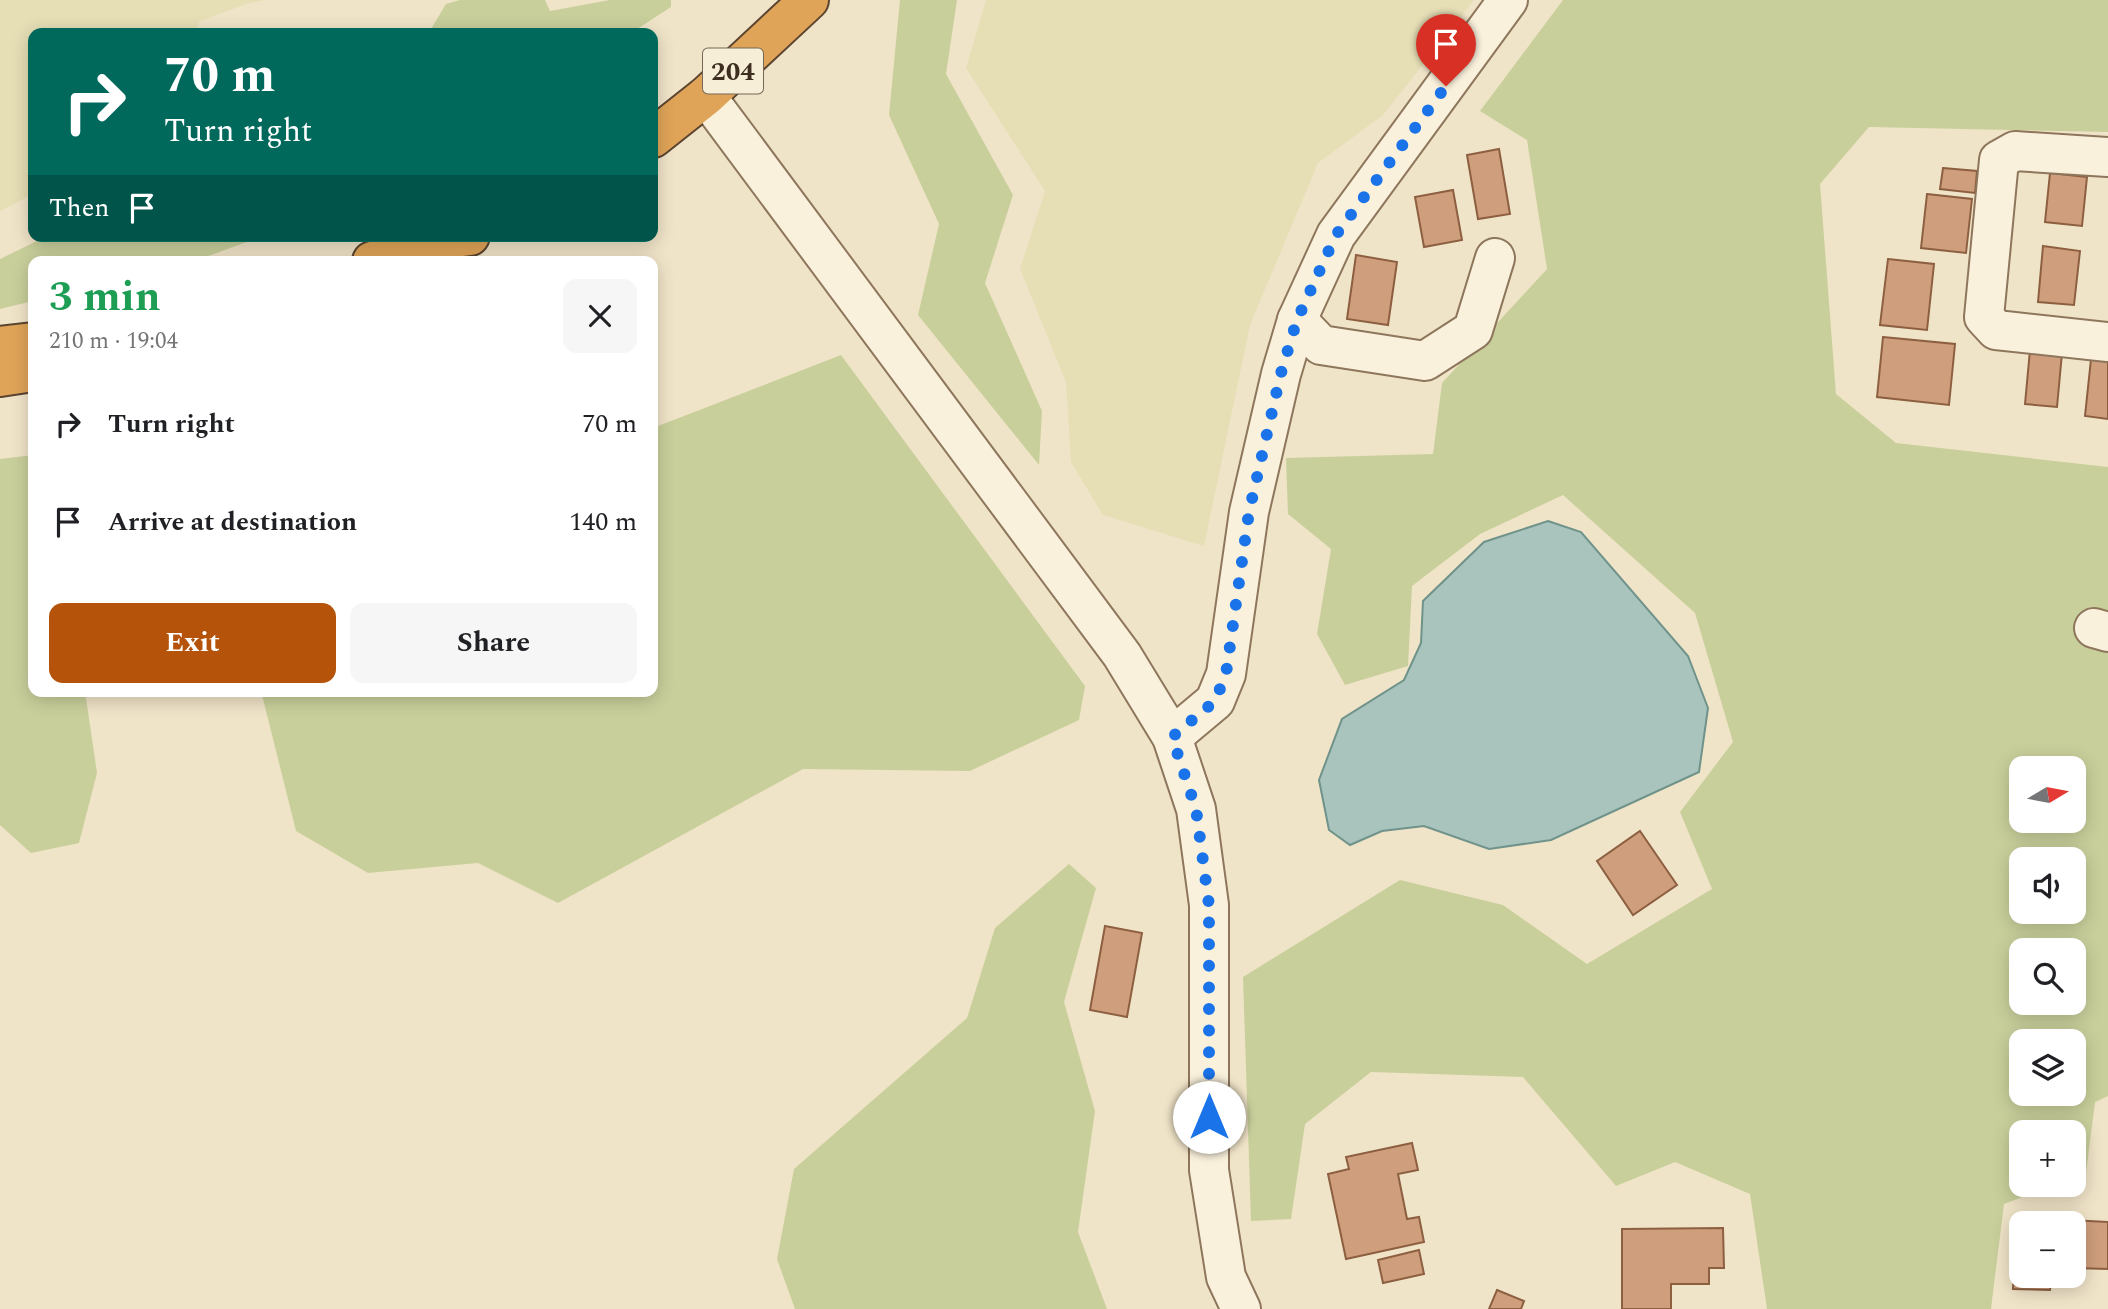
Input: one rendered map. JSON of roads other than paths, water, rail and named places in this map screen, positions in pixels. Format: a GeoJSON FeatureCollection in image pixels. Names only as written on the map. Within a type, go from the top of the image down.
{"type":"FeatureCollection","features":[{"type":"Feature","properties":{"kind":"highway","name":"204"},"geometry":{"type":"LineString","coordinates":[[658,134],[706,96],[809,0]]}},
{"type":"Feature","properties":{"kind":"highway"},"geometry":{"type":"LineString","coordinates":[[387,256],[430,242]]}},
{"type":"Feature","properties":{"kind":"highway"},"geometry":{"type":"LineString","coordinates":[[457,256],[475,242]]}},
{"type":"Feature","properties":{"kind":"highway"},"geometry":{"type":"LineString","coordinates":[[0,346],[28,343]]}},
{"type":"Feature","properties":{"kind":"highway"},"geometry":{"type":"LineString","coordinates":[[0,377],[28,373]]}},
{"type":"Feature","properties":{"kind":"street"},"geometry":{"type":"LineString","coordinates":[[1172,737],[1215,701],[1226,674],[1249,512],[1281,373],[1297,320],[1336,235],[1508,0]]}},
{"type":"Feature","properties":{"kind":"street"},"geometry":{"type":"LineString","coordinates":[[706,96],[1122,655],[1172,737],[1196,809],[1209,905],[1209,1170],[1226,1277],[1241,1309]]}},
{"type":"Feature","properties":{"kind":"street"},"geometry":{"type":"LineString","coordinates":[[2108,158],[2015,151],[1999,160],[1984,317],[1996,330],[2108,342]]}},
{"type":"Feature","properties":{"kind":"street"},"geometry":{"type":"LineString","coordinates":[[1297,320],[1321,345],[1425,361],[1473,330],[1495,258]]}},
{"type":"Feature","properties":{"kind":"water"},"geometry":{"type":"Polygon","coordinates":[[[1548,521],[1581,532],[1688,656],[1708,708],[1699,772],[1551,840],[1489,849],[1424,826],[1382,831],[1350,845],[1329,830],[1319,780],[1342,719],[1404,680],[1421,643],[1423,601],[1484,542],[1548,521]]]}}]}
